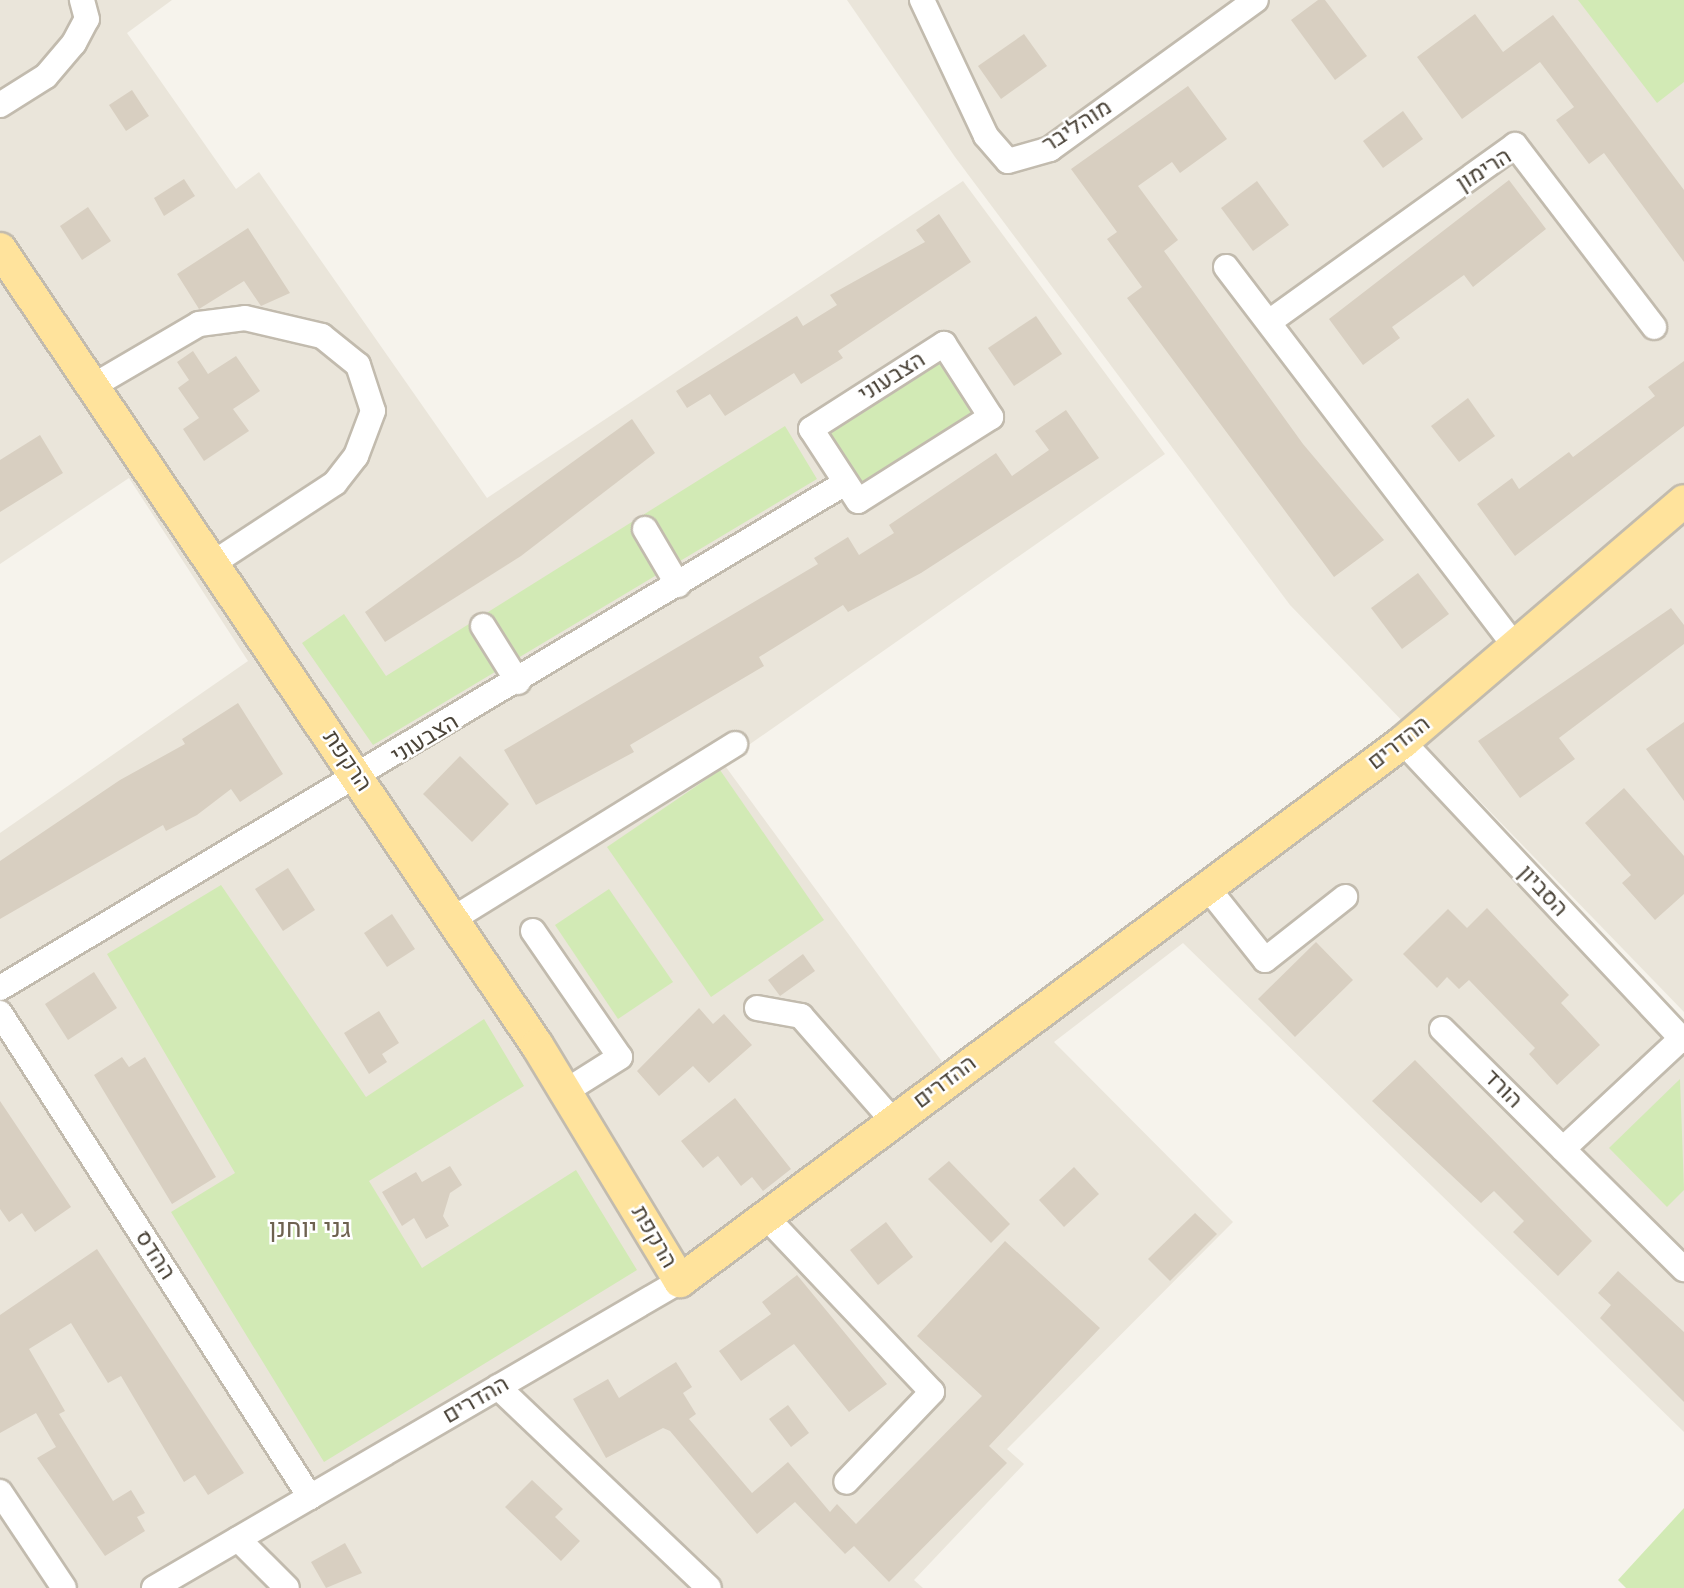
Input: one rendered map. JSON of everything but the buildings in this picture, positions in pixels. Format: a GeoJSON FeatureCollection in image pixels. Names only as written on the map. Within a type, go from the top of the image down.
{"type":"FeatureCollection","features":[{"type":"Feature","properties":{"kind":"main road","name":"הרקפת"},"geometry":{"type":"LineString","coordinates":[[0,249],[453,919],[566,1091],[680,1281]]}},
{"type":"Feature","properties":{"kind":"main road","name":"ההדרים"},"geometry":{"type":"LineString","coordinates":[[680,1281],[1403,742],[1684,501]]}},
{"type":"Feature","properties":{"kind":"street"},"geometry":{"type":"LineString","coordinates":[[0,105],[46,76],[74,43],[87,19],[82,0]]}},
{"type":"Feature","properties":{"kind":"street","name":"מוהליבר"},"geometry":{"type":"LineString","coordinates":[[922,0],[986,136],[1008,161],[1050,149],[1256,0]]}},
{"type":"Feature","properties":{"kind":"street","name":"הרימון"},"geometry":{"type":"LineString","coordinates":[[1269,322],[1515,145],[1654,327]]}},
{"type":"Feature","properties":{"kind":"street"},"geometry":{"type":"LineString","coordinates":[[1226,267],[1515,646]]}},
{"type":"Feature","properties":{"kind":"street"},"geometry":{"type":"LineString","coordinates":[[93,386],[199,324],[245,318],[322,335],[358,365],[373,411],[356,456],[335,483],[213,563]]}},
{"type":"Feature","properties":{"kind":"street","name":"הצבעוני"},"geometry":{"type":"LineString","coordinates":[[944,344],[991,417],[858,501],[845,483],[811,429],[944,344]]}},
{"type":"Feature","properties":{"kind":"street","name":"הצבעוני"},"geometry":{"type":"LineString","coordinates":[[0,988],[116,915],[359,779],[845,483]]}},
{"type":"Feature","properties":{"kind":"street"},"geometry":{"type":"LineString","coordinates":[[645,529],[678,584]]}},
{"type":"Feature","properties":{"kind":"street"},"geometry":{"type":"LineString","coordinates":[[483,626],[519,682]]}},
{"type":"Feature","properties":{"kind":"street","name":"הסביון"},"geometry":{"type":"LineString","coordinates":[[1403,742],[1683,1040]]}},
{"type":"Feature","properties":{"kind":"street"},"geometry":{"type":"LineString","coordinates":[[453,919],[735,744]]}},
{"type":"Feature","properties":{"kind":"street"},"geometry":{"type":"LineString","coordinates":[[1207,887],[1265,960],[1345,897]]}},
{"type":"Feature","properties":{"kind":"street"},"geometry":{"type":"LineString","coordinates":[[533,931],[620,1057],[566,1091]]}},
{"type":"Feature","properties":{"kind":"street"},"geometry":{"type":"LineString","coordinates":[[757,1007],[801,1016],[893,1121]]}},
{"type":"Feature","properties":{"kind":"street","name":"ההדס"},"geometry":{"type":"LineString","coordinates":[[0,1013],[310,1497]]}},
{"type":"Feature","properties":{"kind":"street","name":"הורד"},"geometry":{"type":"LineString","coordinates":[[1443,1029],[1684,1269]]}},
{"type":"Feature","properties":{"kind":"street"},"geometry":{"type":"LineString","coordinates":[[1563,1149],[1683,1040]]}},
{"type":"Feature","properties":{"kind":"street"},"geometry":{"type":"LineString","coordinates":[[766,1217],[932,1392],[846,1482]]}},
{"type":"Feature","properties":{"kind":"street","name":"ההדרים"},"geometry":{"type":"LineString","coordinates":[[154,1588],[680,1281]]}},
{"type":"Feature","properties":{"kind":"street"},"geometry":{"type":"LineString","coordinates":[[498,1387],[709,1588]]}},
{"type":"Feature","properties":{"kind":"street"},"geometry":{"type":"LineString","coordinates":[[0,1492],[64,1588]]}},
{"type":"Feature","properties":{"kind":"street"},"geometry":{"type":"LineString","coordinates":[[238,1539],[287,1588]]}},
{"type":"Feature","properties":{"kind":"shaded area","name":"גני יוחנן"},"geometry":{"type":"Polygon","coordinates":[[[0,0],[172,0],[127,33],[236,189],[259,172],[487,498],[963,181],[1165,454],[723,763],[943,1063],[1396,726],[1684,1028],[1684,1432],[1183,943],[1054,1042],[1233,1222],[1007,1449],[1024,1464],[914,1580],[923,1588],[0,1588],[0,833],[248,661],[129,478],[0,564],[0,0]]]}},
{"type":"Feature","properties":{"kind":"shaded area"},"geometry":{"type":"Polygon","coordinates":[[[847,0],[1684,0],[1684,1012],[1290,605],[955,157],[847,0]]]}},
{"type":"Feature","properties":{"kind":"green space"},"geometry":{"type":"Polygon","coordinates":[[[1578,0],[1684,0],[1684,82],[1657,103],[1578,0]]]}},
{"type":"Feature","properties":{"kind":"green space"},"geometry":{"type":"Polygon","coordinates":[[[940,363],[973,413],[862,483],[829,433],[940,363]]]}},
{"type":"Feature","properties":{"kind":"green space"},"geometry":{"type":"Polygon","coordinates":[[[785,426],[817,479],[373,745],[302,643],[344,614],[386,676],[785,426]]]}},
{"type":"Feature","properties":{"kind":"green space"},"geometry":{"type":"Polygon","coordinates":[[[720,770],[824,920],[711,997],[607,847],[720,770]]]}},
{"type":"Feature","properties":{"kind":"green space"},"geometry":{"type":"Polygon","coordinates":[[[221,885],[366,1097],[484,1019],[524,1086],[369,1181],[422,1268],[576,1170],[637,1270],[324,1462],[171,1212],[235,1173],[107,954],[221,885]]]}},
{"type":"Feature","properties":{"kind":"green space"},"geometry":{"type":"Polygon","coordinates":[[[609,889],[673,982],[618,1019],[555,925],[609,889]]]}},
{"type":"Feature","properties":{"kind":"green space"},"geometry":{"type":"Polygon","coordinates":[[[1680,1079],[1684,1190],[1667,1207],[1609,1148],[1680,1079]]]}},
{"type":"Feature","properties":{"kind":"green space"},"geometry":{"type":"Polygon","coordinates":[[[1684,1508],[1684,1588],[1626,1588],[1618,1580],[1684,1508]]]}},
{"type":"Feature","properties":{"kind":"district","name":"גני יוחנן"},"geometry":{"type":"Point","coordinates":[310,1229]}}]}
